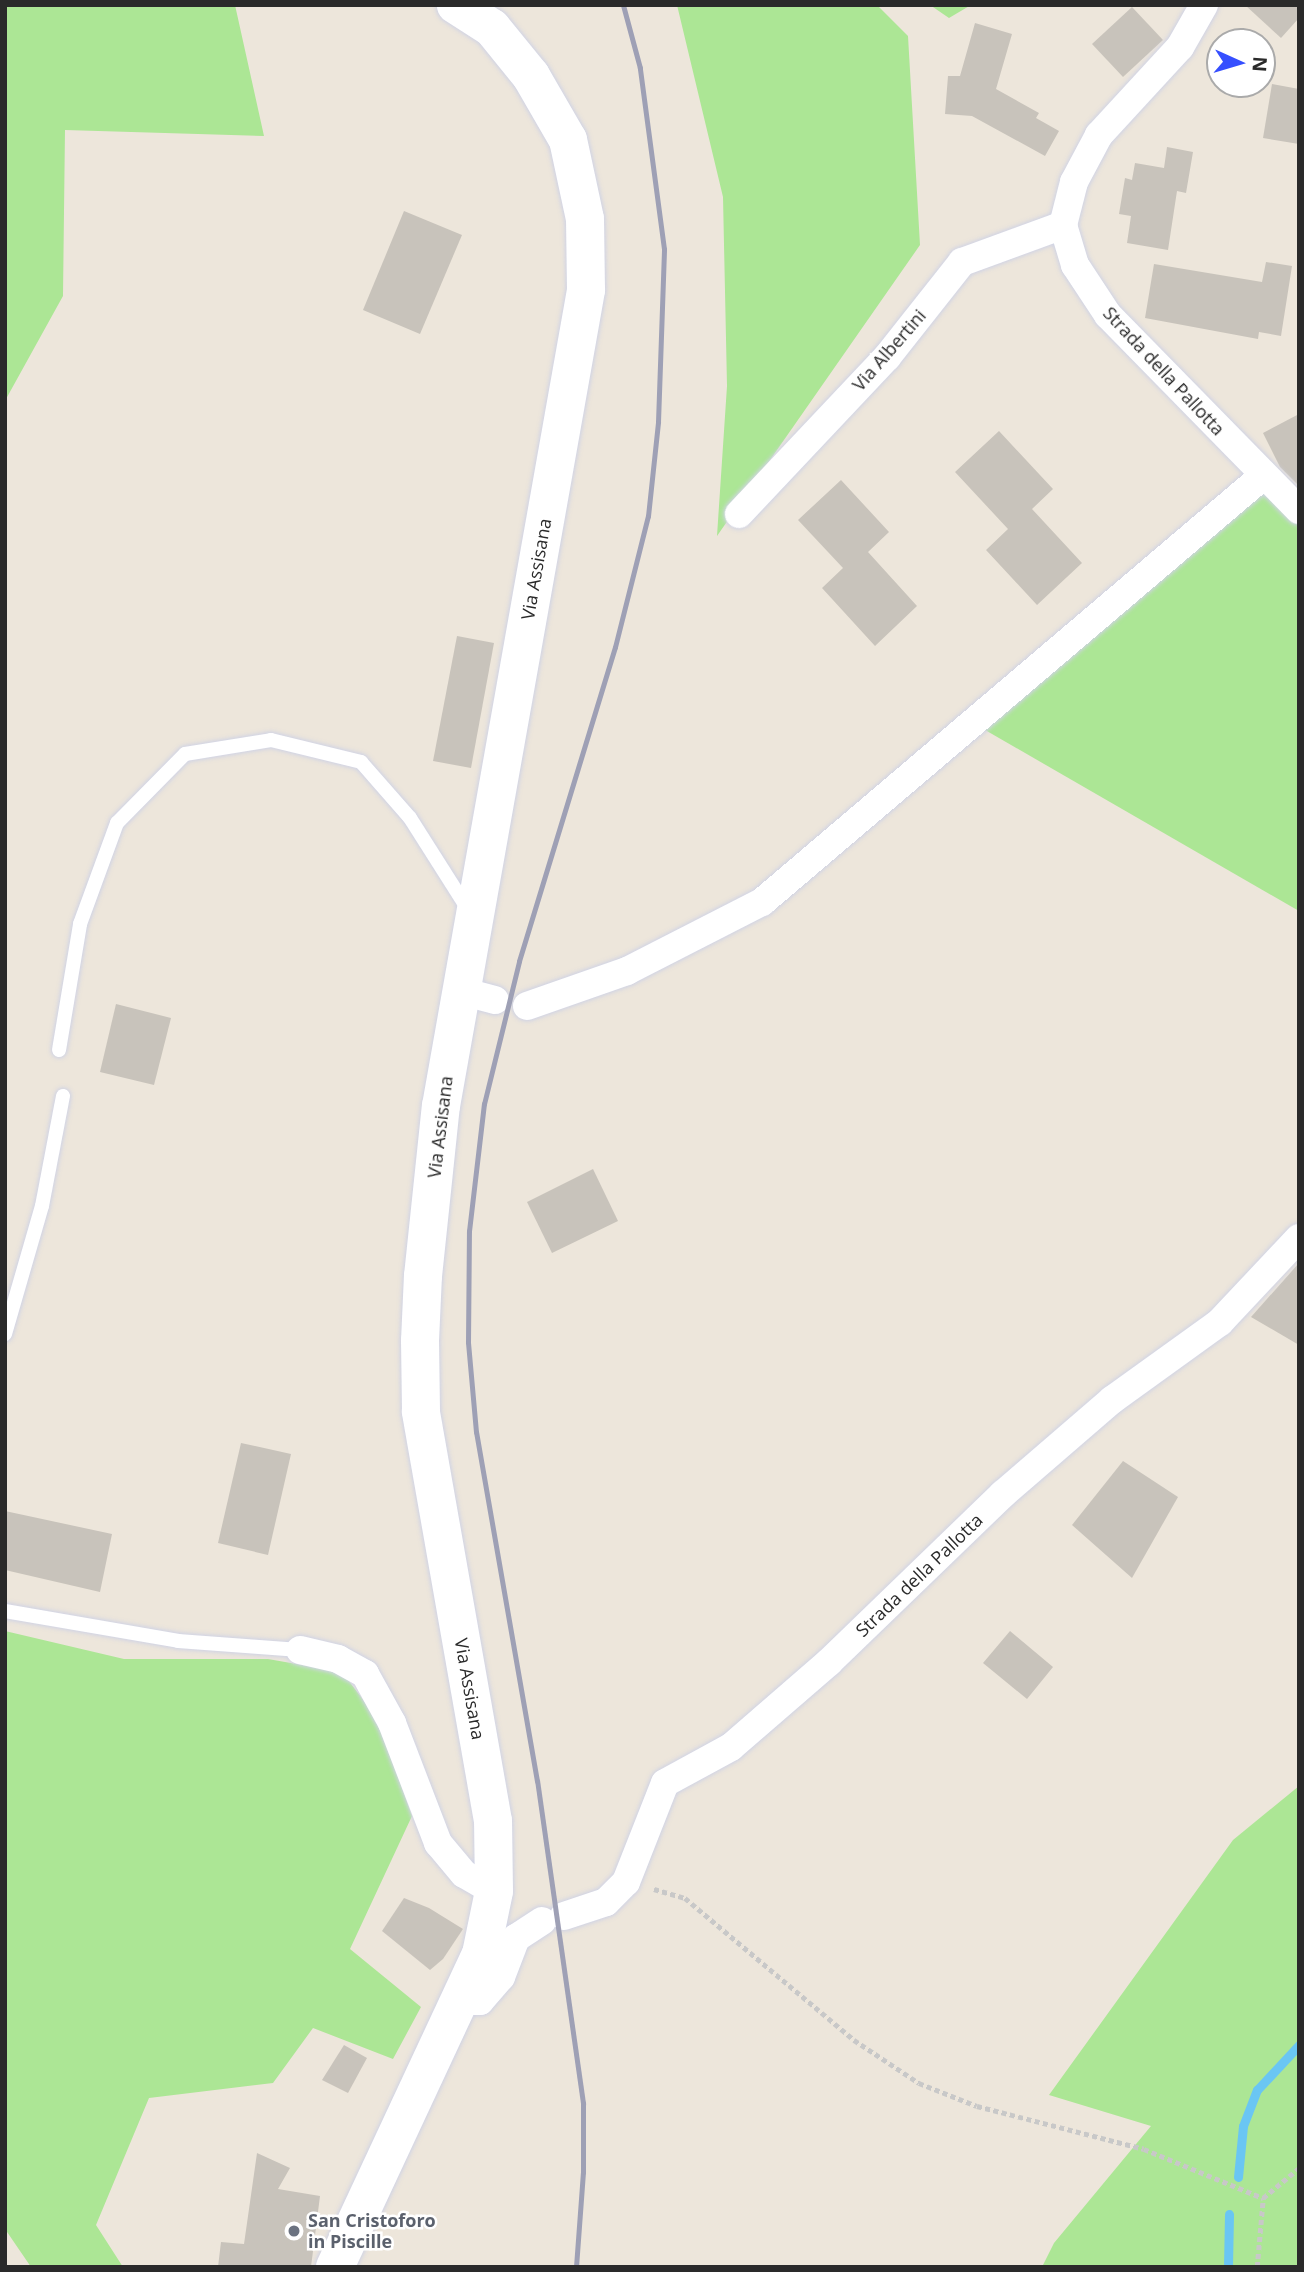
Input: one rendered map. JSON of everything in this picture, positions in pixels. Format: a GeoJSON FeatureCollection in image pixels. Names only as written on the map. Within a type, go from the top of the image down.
{"type":"FeatureCollection","features":[{"type":"Feature","properties":{"kind":"main road","name":"Via Assisana"},"geometry":{"type":"LineString","coordinates":[[335,2267],[481,1954],[494,1891],[493,1821],[421,1411],[419,1341],[440,1106],[478,995],[474,918],[586,290],[585,231],[568,140],[531,76],[492,28],[456,5]]}},
{"type":"Feature","properties":{"kind":"street","name":"Strada della Pallotta"},"geometry":{"type":"LineString","coordinates":[[1204,5],[1180,47],[1099,135],[1074,182],[1063,225],[1074,265],[1108,315],[1299,510]]}},
{"type":"Feature","properties":{"kind":"street","name":"Via Albertini"},"geometry":{"type":"LineString","coordinates":[[739,514],[887,357],[962,262],[1063,225]]}},
{"type":"Feature","properties":{"kind":"street"},"geometry":{"type":"LineString","coordinates":[[527,1006],[627,971],[762,902],[1264,475]]}},
{"type":"Feature","properties":{"kind":"street","name":"Strada della Pallotta"},"geometry":{"type":"LineString","coordinates":[[461,2001],[480,2001],[501,1977],[516,1938],[553,1919],[606,1902],[626,1882],[665,1783],[730,1747],[829,1662],[1003,1494],[1112,1400],[1220,1322],[1299,1238]]}},
{"type":"Feature","properties":{"kind":"street"},"geometry":{"type":"LineString","coordinates":[[300,1650],[338,1659],[365,1674],[392,1723],[438,1843],[464,1874],[494,1891]]}},
{"type":"Feature","properties":{"kind":"lane"},"geometry":{"type":"LineString","coordinates":[[59,1050],[80,924],[117,823],[185,754],[271,740],[360,762],[410,818],[474,918]]}},
{"type":"Feature","properties":{"kind":"lane"},"geometry":{"type":"LineString","coordinates":[[5,1334],[42,1206],[63,1096]]}},
{"type":"Feature","properties":{"kind":"lane"},"geometry":{"type":"LineString","coordinates":[[5,1611],[178,1642],[300,1650]]}},
{"type":"Feature","properties":{"kind":"path"},"geometry":{"type":"LineString","coordinates":[[626,1882],[685,1898],[854,2040],[919,2083],[977,2106],[1144,2150],[1263,2198]]}},
{"type":"Feature","properties":{"kind":"path"},"geometry":{"type":"LineString","coordinates":[[1257,2267],[1263,2198],[1299,2168]]}},
{"type":"Feature","properties":{"kind":"green space"},"geometry":{"type":"Polygon","coordinates":[[[5,5],[235,5],[264,136],[65,130],[63,296],[6,399],[5,5]]]}},
{"type":"Feature","properties":{"kind":"green space"},"geometry":{"type":"Polygon","coordinates":[[[677,5],[877,5],[908,36],[920,245],[717,536],[727,386],[723,197],[677,5]]]}},
{"type":"Feature","properties":{"kind":"green space"},"geometry":{"type":"Polygon","coordinates":[[[930,5],[971,5],[949,18],[930,5]]]}},
{"type":"Feature","properties":{"kind":"green space"},"geometry":{"type":"Polygon","coordinates":[[[1264,475],[1299,510],[1299,911],[973,723],[1264,475]]]}},
{"type":"Feature","properties":{"kind":"green space"},"geometry":{"type":"Polygon","coordinates":[[[5,1631],[124,1659],[268,1659],[342,1672],[377,1718],[412,1816],[350,1949],[421,2007],[393,2059],[313,2028],[273,2083],[149,2098],[96,2225],[123,2267],[31,2267],[5,2229],[5,1631]]]}},
{"type":"Feature","properties":{"kind":"green space"},"geometry":{"type":"Polygon","coordinates":[[[1299,1786],[1299,2267],[1042,2267],[1054,2243],[1151,2126],[1049,2095],[1233,1840],[1299,1786]]]}},
{"type":"Feature","properties":{"kind":"building"},"geometry":{"type":"Polygon","coordinates":[[[1245,5],[1299,5],[1299,18],[1281,38],[1276,33],[1276,28],[1270,28],[1245,5]]]}},
{"type":"Feature","properties":{"kind":"building"},"geometry":{"type":"Polygon","coordinates":[[[1132,7],[1163,40],[1123,77],[1092,44],[1132,7]]]}},
{"type":"Feature","properties":{"kind":"building"},"geometry":{"type":"Polygon","coordinates":[[[975,23],[1012,34],[996,89],[1039,113],[1036,118],[1059,131],[1045,156],[972,116],[945,114],[948,76],[960,76],[975,23]]]}},
{"type":"Feature","properties":{"kind":"building"},"geometry":{"type":"Polygon","coordinates":[[[1276,85],[1299,89],[1299,144],[1263,138],[1270,98],[1276,98],[1276,85]]]}},
{"type":"Feature","properties":{"kind":"building"},"geometry":{"type":"Polygon","coordinates":[[[1167,147],[1193,152],[1186,193],[1177,191],[1168,250],[1127,243],[1131,216],[1119,214],[1125,178],[1132,180],[1135,163],[1164,168],[1167,147]]]}},
{"type":"Feature","properties":{"kind":"building"},"geometry":{"type":"Polygon","coordinates":[[[404,211],[462,235],[420,334],[363,310],[404,211]]]}},
{"type":"Feature","properties":{"kind":"building"},"geometry":{"type":"Polygon","coordinates":[[[1266,262],[1292,266],[1281,336],[1259,332],[1258,339],[1145,318],[1154,264],[1262,282],[1266,262]]]}},
{"type":"Feature","properties":{"kind":"building"},"geometry":{"type":"Polygon","coordinates":[[[1299,414],[1299,486],[1280,467],[1263,433],[1299,414]]]}},
{"type":"Feature","properties":{"kind":"building"},"geometry":{"type":"Polygon","coordinates":[[[999,431],[1053,489],[1032,509],[1082,563],[1037,605],[986,550],[1008,529],[955,472],[999,431]]]}},
{"type":"Feature","properties":{"kind":"building"},"geometry":{"type":"Polygon","coordinates":[[[841,480],[889,532],[868,552],[917,606],[875,646],[822,588],[843,568],[798,520],[841,480]]]}},
{"type":"Feature","properties":{"kind":"building"},"geometry":{"type":"Polygon","coordinates":[[[457,636],[494,643],[471,768],[433,761],[457,636]]]}},
{"type":"Feature","properties":{"kind":"building"},"geometry":{"type":"Polygon","coordinates":[[[116,1004],[171,1018],[154,1085],[100,1072],[116,1004]]]}},
{"type":"Feature","properties":{"kind":"building"},"geometry":{"type":"Polygon","coordinates":[[[593,1169],[618,1221],[552,1253],[527,1202],[593,1169]]]}},
{"type":"Feature","properties":{"kind":"building"},"geometry":{"type":"Polygon","coordinates":[[[1299,1263],[1299,1345],[1251,1317],[1299,1263]]]}},
{"type":"Feature","properties":{"kind":"building"},"geometry":{"type":"Polygon","coordinates":[[[241,1443],[291,1454],[268,1555],[218,1543],[241,1443]]]}},
{"type":"Feature","properties":{"kind":"building"},"geometry":{"type":"Polygon","coordinates":[[[1123,1461],[1178,1497],[1132,1578],[1072,1525],[1123,1461]]]}},
{"type":"Feature","properties":{"kind":"building"},"geometry":{"type":"Polygon","coordinates":[[[5,1511],[112,1534],[100,1592],[5,1570],[5,1511]]]}},
{"type":"Feature","properties":{"kind":"building"},"geometry":{"type":"Polygon","coordinates":[[[1010,1631],[1053,1667],[1027,1699],[983,1663],[1010,1631]]]}},
{"type":"Feature","properties":{"kind":"building"},"geometry":{"type":"Polygon","coordinates":[[[404,1898],[429,1908],[463,1929],[443,1959],[430,1970],[382,1931],[404,1898]]]}},
{"type":"Feature","properties":{"kind":"building"},"geometry":{"type":"Polygon","coordinates":[[[344,2045],[367,2058],[348,2093],[322,2080],[344,2045]]]}},
{"type":"Feature","properties":{"kind":"building"},"geometry":{"type":"Polygon","coordinates":[[[257,2153],[290,2168],[278,2189],[320,2196],[311,2267],[218,2267],[221,2242],[244,2244],[257,2153]]]}},
{"type":"Feature","properties":{"kind":"waterway"},"geometry":{"type":"LineString","coordinates":[[1238,2177],[1243,2126],[1257,2090],[1299,2045]]}},
{"type":"Feature","properties":{"kind":"waterway"},"geometry":{"type":"LineString","coordinates":[[1228,2267],[1229,2214]]}},
{"type":"Feature","properties":{"kind":"railway"},"geometry":{"type":"LineString","coordinates":[[576,2267],[583,2172],[583,2103],[537,1781],[476,1432],[468,1342],[469,1231],[484,1104],[519,961],[615,647],[648,516],[658,422],[664,249],[640,68],[623,5]]}},
{"type":"Feature","properties":{"kind":"place","name":"San Cristoforo in Piscille"},"geometry":{"type":"Point","coordinates":[294,2231]}}]}
